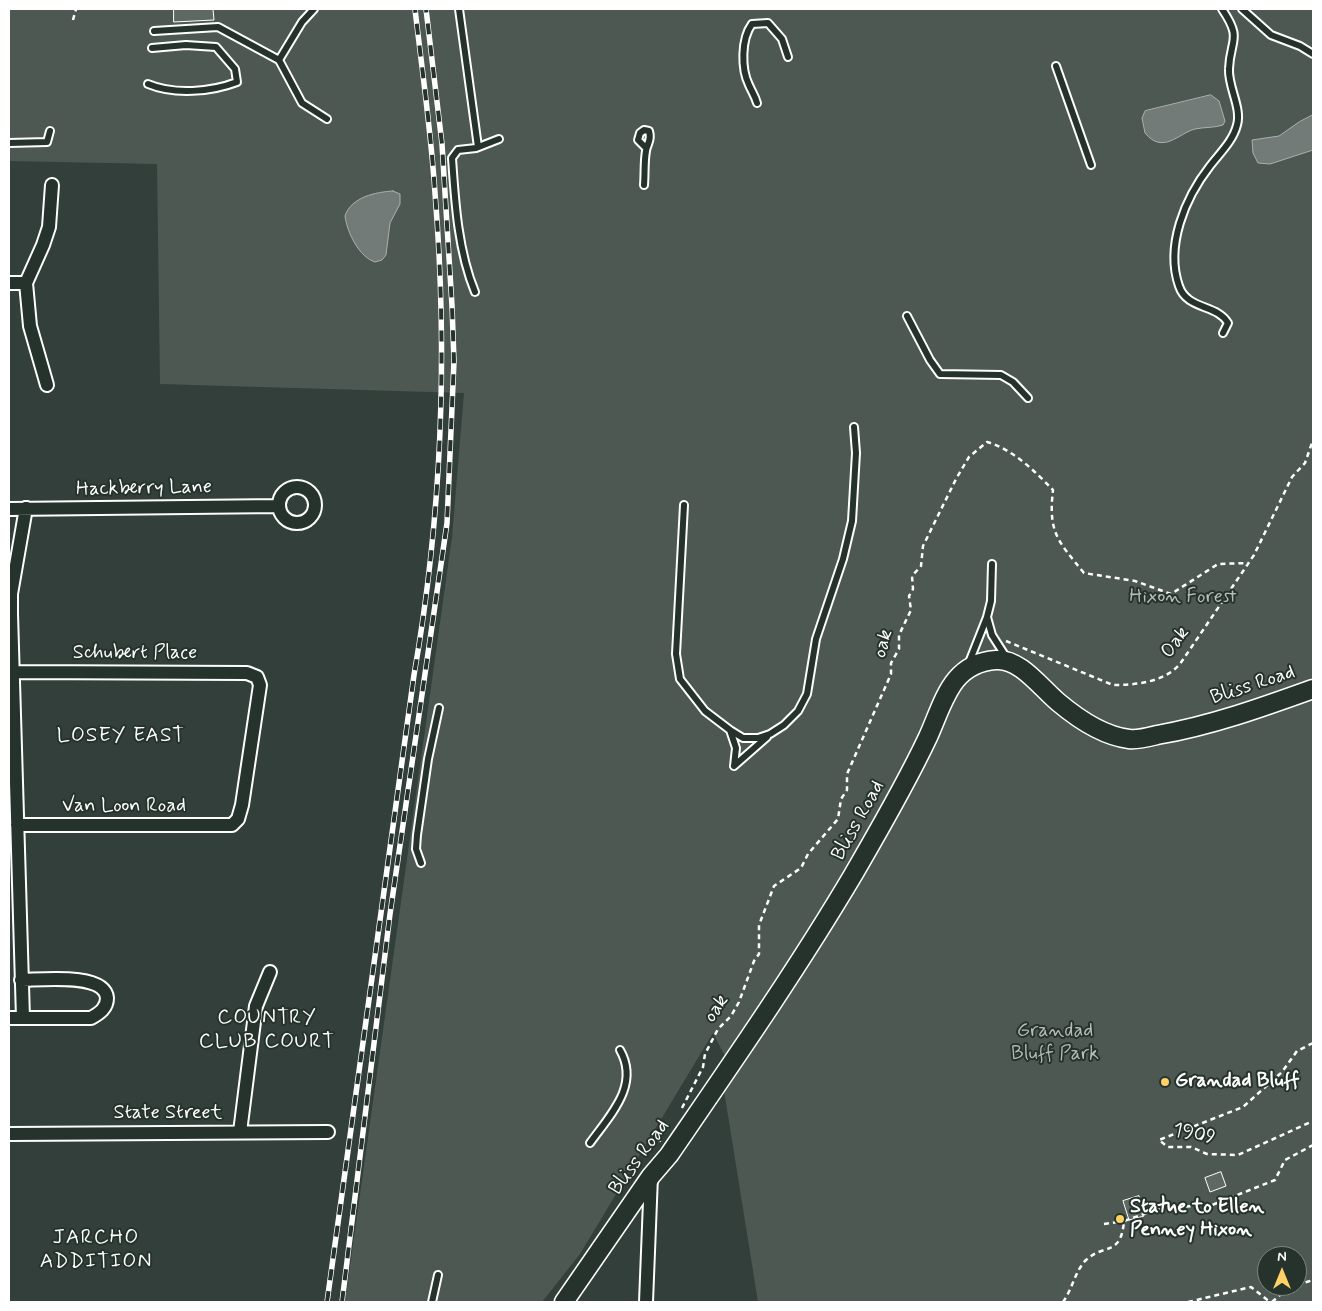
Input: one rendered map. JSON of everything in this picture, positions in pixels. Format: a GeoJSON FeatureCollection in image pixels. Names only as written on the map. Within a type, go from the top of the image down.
{"type":"FeatureCollection","features":[{"type":"Feature","properties":{"kind":"street"},"geometry":{"type":"LineString","coordinates":[[47,385],[30,326],[26,283],[44,246],[49,227],[52,185]]}},
{"type":"Feature","properties":{"kind":"street"},"geometry":{"type":"LineString","coordinates":[[9,283],[26,283]]}},
{"type":"Feature","properties":{"kind":"street","name":"Hackberry Lane"},"geometry":{"type":"LineString","coordinates":[[9,509],[279,506]]}},
{"type":"Feature","properties":{"kind":"street"},"geometry":{"type":"LineString","coordinates":[[22,1018],[21,980],[14,897],[17,825],[11,594],[26,508]]}},
{"type":"Feature","properties":{"kind":"street"},"geometry":{"type":"LineString","coordinates":[[967,669],[1000,660],[1010,663]]}},
{"type":"Feature","properties":{"kind":"street","name":"Bliss Road"},"geometry":{"type":"LineString","coordinates":[[1010,663],[1025,672],[1076,716],[1111,735],[1131,740],[1202,725],[1313,690]]}},
{"type":"Feature","properties":{"kind":"street","name":"Bliss Road"},"geometry":{"type":"LineString","coordinates":[[564,1302],[651,1176],[669,1155],[826,921],[911,771],[951,686],[967,669]]}},
{"type":"Feature","properties":{"kind":"street","name":"Schubert Place"},"geometry":{"type":"LineString","coordinates":[[13,672],[247,673],[257,677],[260,685],[242,805],[238,819],[232,825]]}},
{"type":"Feature","properties":{"kind":"street","name":"Van Loon Road"},"geometry":{"type":"LineString","coordinates":[[17,825],[232,825]]}},
{"type":"Feature","properties":{"kind":"street"},"geometry":{"type":"LineString","coordinates":[[240,1132],[256,1006],[270,972]]}},
{"type":"Feature","properties":{"kind":"street"},"geometry":{"type":"LineString","coordinates":[[9,1018],[91,1018],[105,1008],[107,994],[102,988],[88,980],[21,980]]}},
{"type":"Feature","properties":{"kind":"street","name":"State Street"},"geometry":{"type":"LineString","coordinates":[[9,1134],[328,1132]]}},
{"type":"Feature","properties":{"kind":"street"},"geometry":{"type":"LineString","coordinates":[[646,1302],[651,1176]]}},
{"type":"Feature","properties":{"kind":"lane"},"geometry":{"type":"LineString","coordinates":[[279,60],[302,22],[314,9]]}},
{"type":"Feature","properties":{"kind":"lane"},"geometry":{"type":"LineString","coordinates":[[459,9],[478,147]]}},
{"type":"Feature","properties":{"kind":"lane"},"geometry":{"type":"LineString","coordinates":[[1222,9],[1233,26],[1234,49],[1229,62],[1229,78],[1238,123],[1228,143],[1200,180],[1191,197],[1178,232],[1173,255],[1180,289],[1193,304],[1219,312],[1224,317],[1228,323],[1223,333]]}},
{"type":"Feature","properties":{"kind":"lane"},"geometry":{"type":"LineString","coordinates":[[1242,9],[1270,35],[1300,46],[1313,54]]}},
{"type":"Feature","properties":{"kind":"lane"},"geometry":{"type":"LineString","coordinates":[[757,103],[748,85],[745,70],[745,37],[752,24],[768,23],[774,28],[788,57]]}},
{"type":"Feature","properties":{"kind":"lane"},"geometry":{"type":"LineString","coordinates":[[154,31],[218,27],[279,60],[302,103],[327,119]]}},
{"type":"Feature","properties":{"kind":"lane"},"geometry":{"type":"LineString","coordinates":[[148,84],[161,90],[174,90],[224,87],[237,82],[235,69],[216,48],[186,45],[152,48]]}},
{"type":"Feature","properties":{"kind":"lane"},"geometry":{"type":"LineString","coordinates":[[1056,66],[1091,165]]}},
{"type":"Feature","properties":{"kind":"lane"},"geometry":{"type":"LineString","coordinates":[[9,143],[47,142],[50,131]]}},
{"type":"Feature","properties":{"kind":"lane"},"geometry":{"type":"LineString","coordinates":[[475,292],[466,270],[455,196],[452,158],[458,150],[478,147],[499,139]]}},
{"type":"Feature","properties":{"kind":"lane"},"geometry":{"type":"LineString","coordinates":[[644,185],[646,148]]}},
{"type":"Feature","properties":{"kind":"lane"},"geometry":{"type":"LineString","coordinates":[[907,316],[930,360],[940,374],[1001,375],[1013,382],[1028,398]]}},
{"type":"Feature","properties":{"kind":"lane"},"geometry":{"type":"LineString","coordinates":[[730,730],[736,748],[734,766],[798,711],[807,694],[816,638],[843,559],[852,521],[856,453],[854,427]]}},
{"type":"Feature","properties":{"kind":"lane"},"geometry":{"type":"LineString","coordinates":[[684,505],[677,668],[680,679],[706,711],[743,738],[758,738],[770,734]]}},
{"type":"Feature","properties":{"kind":"lane"},"geometry":{"type":"LineString","coordinates":[[967,669],[987,617],[991,601],[992,564]]}},
{"type":"Feature","properties":{"kind":"lane"},"geometry":{"type":"LineString","coordinates":[[987,617],[993,636],[1010,663]]}},
{"type":"Feature","properties":{"kind":"lane"},"geometry":{"type":"LineString","coordinates":[[421,863],[417,855],[416,843],[428,759],[439,708]]}},
{"type":"Feature","properties":{"kind":"lane"},"geometry":{"type":"LineString","coordinates":[[590,1143],[614,1109],[627,1081],[628,1073],[625,1059],[620,1050]]}},
{"type":"Feature","properties":{"kind":"lane"},"geometry":{"type":"LineString","coordinates":[[432,1302],[438,1274]]}},
{"type":"Feature","properties":{"kind":"path"},"geometry":{"type":"LineString","coordinates":[[73,20],[76,9]]}},
{"type":"Feature","properties":{"kind":"path","name":"Oak"},"geometry":{"type":"LineString","coordinates":[[993,636],[1113,685],[1128,685],[1170,675],[1180,664],[1248,563],[1292,477],[1305,463],[1313,440]]}},
{"type":"Feature","properties":{"kind":"path","name":"oak"},"geometry":{"type":"LineString","coordinates":[[680,1115],[703,1067],[705,1054],[718,1030],[739,1002],[754,961],[759,954],[759,925],[774,886],[801,868],[808,854],[838,819],[841,798],[847,790],[847,774],[891,674],[892,663],[899,649],[899,635],[911,610],[909,596],[913,589],[912,576],[920,566],[923,546],[969,457],[987,442],[1004,448],[1043,479],[1053,490],[1051,507],[1057,539],[1084,573],[1135,581],[1171,594],[1218,564],[1248,563]]}},
{"type":"Feature","properties":{"kind":"path","name":"1909"},"geometry":{"type":"LineString","coordinates":[[1313,1044],[1297,1051],[1282,1072],[1243,1107],[1159,1140],[1168,1147],[1191,1147],[1207,1154],[1238,1156],[1313,1121]]}},
{"type":"Feature","properties":{"kind":"path"},"geometry":{"type":"LineString","coordinates":[[669,1155],[663,1149],[658,1135],[662,1128],[676,1119]]}},
{"type":"Feature","properties":{"kind":"path"},"geometry":{"type":"LineString","coordinates":[[1104,1224],[1124,1221],[1161,1208],[1212,1205],[1275,1180],[1285,1160],[1313,1146]]}},
{"type":"Feature","properties":{"kind":"path"},"geometry":{"type":"LineString","coordinates":[[1063,1302],[1086,1260],[1115,1247],[1123,1234],[1124,1221]]}},
{"type":"Feature","properties":{"kind":"path"},"geometry":{"type":"LineString","coordinates":[[1188,1302],[1251,1287],[1271,1302]]}},
{"type":"Feature","properties":{"kind":"green space"},"geometry":{"type":"Polygon","coordinates":[[[9,9],[1313,9],[1313,1302],[758,1302],[722,1078],[730,1066],[713,1033],[580,1254],[542,1302],[345,1302],[452,537],[464,393],[160,384],[157,164],[9,161],[9,9]]]}},
{"type":"Feature","properties":{"kind":"shaded area"},"geometry":{"type":"Polygon","coordinates":[[[1211,95],[1219,101],[1225,121],[1223,125],[1195,129],[1165,142],[1158,142],[1145,133],[1142,118],[1145,111],[1211,95]]]}},
{"type":"Feature","properties":{"kind":"shaded area"},"geometry":{"type":"Polygon","coordinates":[[[1313,115],[1313,150],[1270,164],[1258,163],[1253,153],[1252,140],[1279,136],[1313,115]]]}},
{"type":"Feature","properties":{"kind":"shaded area"},"geometry":{"type":"Polygon","coordinates":[[[393,191],[400,194],[400,204],[390,223],[386,255],[382,260],[375,262],[364,255],[355,243],[348,229],[345,216],[358,200],[372,194],[393,191]]]}},
{"type":"Feature","properties":{"kind":"building"},"geometry":{"type":"Polygon","coordinates":[[[174,9],[213,9],[214,20],[174,22],[174,9]]]}},
{"type":"Feature","properties":{"kind":"building"},"geometry":{"type":"Polygon","coordinates":[[[1221,1172],[1226,1186],[1210,1192],[1205,1178],[1221,1172]]]}},
{"type":"Feature","properties":{"kind":"building"},"geometry":{"type":"Polygon","coordinates":[[[1139,1196],[1144,1216],[1129,1220],[1123,1201],[1139,1196]]]}},
{"type":"Feature","properties":{"kind":"railway"},"geometry":{"type":"LineString","coordinates":[[327,1302],[423,615],[436,495],[441,374],[439,253],[431,147],[415,9]]}},
{"type":"Feature","properties":{"kind":"railway"},"geometry":{"type":"LineString","coordinates":[[342,1302],[390,914],[447,523],[454,361],[452,306],[442,144],[426,9]]}},
{"type":"Feature","properties":{"kind":"place","name":"Grandad Bluff"},"geometry":{"type":"Point","coordinates":[1165,1082]}},
{"type":"Feature","properties":{"kind":"place","name":"Statue to Ellen Penney Hixon"},"geometry":{"type":"Point","coordinates":[1120,1219]}},
{"type":"Feature","properties":{"kind":"district","name":"LOSEY EAST"},"geometry":{"type":"Point","coordinates":[121,737]}},
{"type":"Feature","properties":{"kind":"district","name":"COUNTRY CLUB COURT"},"geometry":{"type":"Point","coordinates":[267,1031]}},
{"type":"Feature","properties":{"kind":"district","name":"JARCHO ADDITION"},"geometry":{"type":"Point","coordinates":[96,1251]}},
{"type":"Feature","properties":{"kind":"park label","name":"Hixon Forest"},"geometry":{"type":"Point","coordinates":[1183,598]}},
{"type":"Feature","properties":{"kind":"park label","name":"Grandad Bluff Park"},"geometry":{"type":"Point","coordinates":[1055,1044]}}]}
